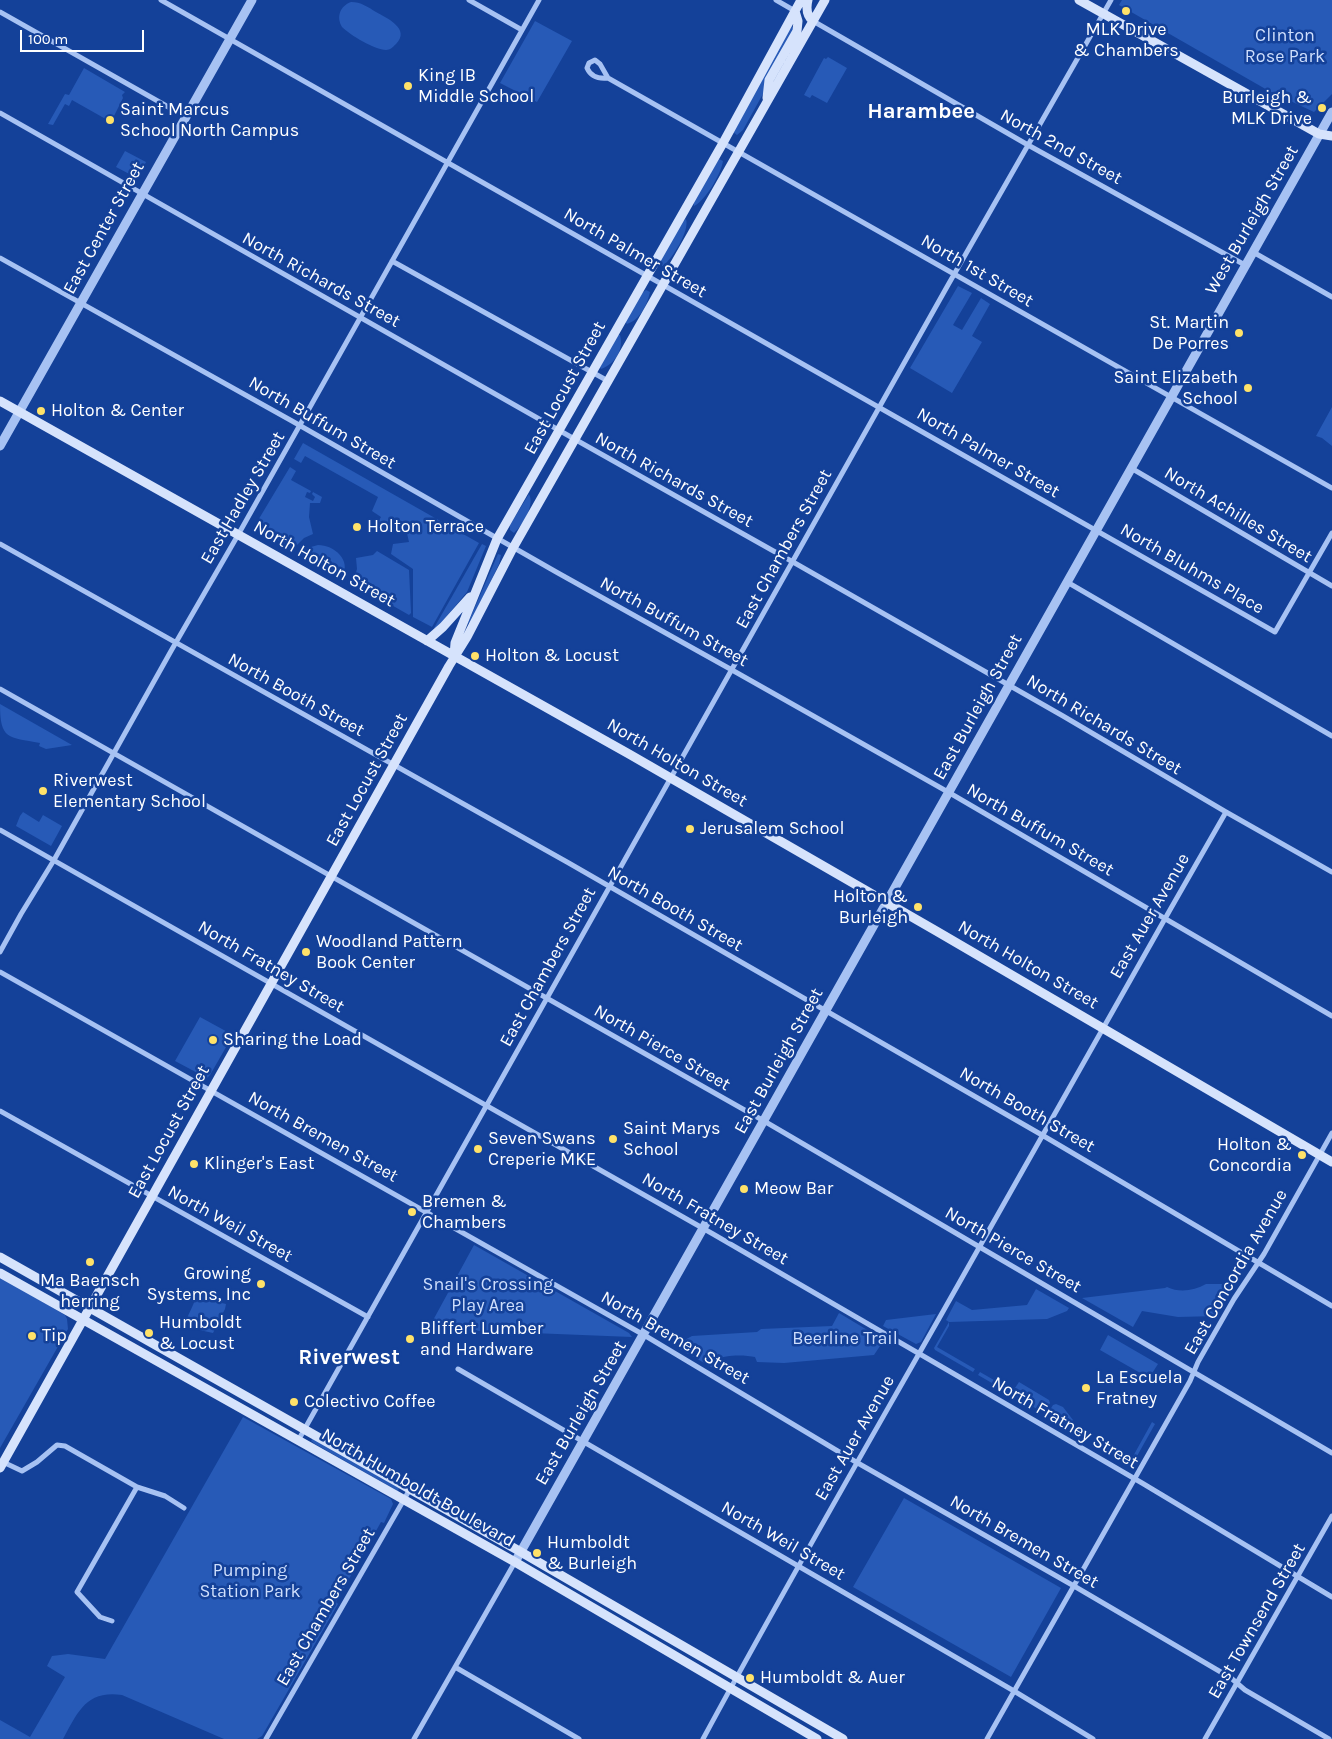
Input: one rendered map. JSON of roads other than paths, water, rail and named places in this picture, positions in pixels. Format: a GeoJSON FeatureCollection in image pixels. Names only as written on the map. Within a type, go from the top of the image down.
{"type":"FeatureCollection","features":[{"type":"Feature","properties":{"kind":"main road","name":"East Locust Street"},"geometry":{"type":"LineString","coordinates":[[454,656],[455,642],[497,539],[723,143],[801,0]]}},
{"type":"Feature","properties":{"kind":"main road"},"geometry":{"type":"LineString","coordinates":[[808,0],[806,4],[809,17],[813,21]]}},
{"type":"Feature","properties":{"kind":"main road","name":"East Locust Street"},"geometry":{"type":"LineString","coordinates":[[2,1465],[454,656],[467,637],[513,548],[825,0]]}},
{"type":"Feature","properties":{"kind":"main road"},"geometry":{"type":"LineString","coordinates":[[1079,0],[1320,134],[1332,136]]}},
{"type":"Feature","properties":{"kind":"main road"},"geometry":{"type":"LineString","coordinates":[[766,104],[770,80],[797,31],[798,21],[795,11]]}},
{"type":"Feature","properties":{"kind":"main road","name":"North Holton Street"},"geometry":{"type":"LineString","coordinates":[[0,401],[671,778],[1332,1162]]}},
{"type":"Feature","properties":{"kind":"main road"},"geometry":{"type":"LineString","coordinates":[[428,641],[475,591]]}},
{"type":"Feature","properties":{"kind":"main road","name":"North Humboldt Boulevard"},"geometry":{"type":"LineString","coordinates":[[0,1257],[521,1552],[843,1739]]}},
{"type":"Feature","properties":{"kind":"main road","name":"North Humboldt Boulevard"},"geometry":{"type":"LineString","coordinates":[[0,1272],[515,1562],[817,1739]]}},
{"type":"Feature","properties":{"kind":"street","name":"North Palmer Street"},"geometry":{"type":"LineString","coordinates":[[162,0],[1096,530]]}},
{"type":"Feature","properties":{"kind":"street","name":"East Center Street"},"geometry":{"type":"LineString","coordinates":[[0,446],[252,0]]}},
{"type":"Feature","properties":{"kind":"street"},"geometry":{"type":"LineString","coordinates":[[468,0],[522,30]]}},
{"type":"Feature","properties":{"kind":"street","name":"East Hadley Street"},"geometry":{"type":"LineString","coordinates":[[0,952],[54,860],[539,0]]}},
{"type":"Feature","properties":{"kind":"street"},"geometry":{"type":"LineString","coordinates":[[776,0],[795,11]]}},
{"type":"Feature","properties":{"kind":"street","name":"East Chambers Street"},"geometry":{"type":"LineString","coordinates":[[299,1439],[954,274],[1111,0]]}},
{"type":"Feature","properties":{"kind":"street"},"geometry":{"type":"LineString","coordinates":[[0,12],[186,117]]}},
{"type":"Feature","properties":{"kind":"street","name":"North 2nd Street"},"geometry":{"type":"LineString","coordinates":[[813,21],[1028,145],[1245,266]]}},
{"type":"Feature","properties":{"kind":"street","name":"North 1st Street"},"geometry":{"type":"LineString","coordinates":[[608,78],[1332,488]]}},
{"type":"Feature","properties":{"kind":"street","name":"West Burleigh Street"},"geometry":{"type":"LineString","coordinates":[[1171,397],[1332,112]]}},
{"type":"Feature","properties":{"kind":"street","name":"North Richards Street"},"geometry":{"type":"LineString","coordinates":[[0,114],[793,562],[1332,872]]}},
{"type":"Feature","properties":{"kind":"street"},"geometry":{"type":"LineString","coordinates":[[1253,252],[1332,297]]}},
{"type":"Feature","properties":{"kind":"street","name":"North Buffum Street"},"geometry":{"type":"LineString","coordinates":[[0,258],[948,792],[1332,1016]]}},
{"type":"Feature","properties":{"kind":"street"},"geometry":{"type":"LineString","coordinates":[[392,261],[608,381]]}},
{"type":"Feature","properties":{"kind":"street","name":"East Burleigh Street"},"geometry":{"type":"LineString","coordinates":[[414,1739],[644,1335],[1171,397]]}},
{"type":"Feature","properties":{"kind":"street","name":"North Achilles Street"},"geometry":{"type":"LineString","coordinates":[[1131,468],[1332,586]]}},
{"type":"Feature","properties":{"kind":"street","name":"North Bluhms Place"},"geometry":{"type":"LineString","coordinates":[[1096,530],[1275,632],[1309,572]]}},
{"type":"Feature","properties":{"kind":"street"},"geometry":{"type":"LineString","coordinates":[[1309,572],[1332,533]]}},
{"type":"Feature","properties":{"kind":"street","name":"North Booth Street"},"geometry":{"type":"LineString","coordinates":[[0,544],[567,862],[1042,1135],[1332,1306]]}},
{"type":"Feature","properties":{"kind":"street"},"geometry":{"type":"LineString","coordinates":[[1067,582],[1332,736]]}},
{"type":"Feature","properties":{"kind":"street","name":"North Pierce Street"},"geometry":{"type":"LineString","coordinates":[[0,689],[764,1121],[1332,1453]]}},
{"type":"Feature","properties":{"kind":"street","name":"East Auer Avenue"},"geometry":{"type":"LineString","coordinates":[[703,1739],[856,1462],[1226,812]]}},
{"type":"Feature","properties":{"kind":"street","name":"North Fratney Street"},"geometry":{"type":"LineString","coordinates":[[0,830],[704,1228],[1135,1479],[1332,1597]]}},
{"type":"Feature","properties":{"kind":"street","name":"North Bremen Street"},"geometry":{"type":"LineString","coordinates":[[0,972],[644,1335],[856,1462],[1231,1678],[1245,1690],[1329,1739]]}},
{"type":"Feature","properties":{"kind":"street","name":"North Weil Street"},"geometry":{"type":"LineString","coordinates":[[0,1110],[368,1317]]}},
{"type":"Feature","properties":{"kind":"street","name":"East Concordia Avenue"},"geometry":{"type":"LineString","coordinates":[[987,1739],[1135,1479],[1234,1299],[1259,1262],[1332,1132]]}},
{"type":"Feature","properties":{"kind":"street","name":"North Weil Street"},"geometry":{"type":"LineString","coordinates":[[458,1369],[1014,1691],[1093,1739]]}},
{"type":"Feature","properties":{"kind":"street"},"geometry":{"type":"LineString","coordinates":[[2,1465],[22,1471],[37,1462],[57,1445],[66,1446],[137,1487],[165,1496],[184,1508]]}},
{"type":"Feature","properties":{"kind":"street"},"geometry":{"type":"LineString","coordinates":[[112,1621],[100,1617],[77,1592],[137,1487]]}},
{"type":"Feature","properties":{"kind":"street","name":"East Chambers Street"},"geometry":{"type":"LineString","coordinates":[[266,1739],[410,1489]]}},
{"type":"Feature","properties":{"kind":"street","name":"East Townsend Street"},"geometry":{"type":"LineString","coordinates":[[1206,1739],[1332,1516]]}},
{"type":"Feature","properties":{"kind":"street"},"geometry":{"type":"LineString","coordinates":[[455,1667],[579,1739]]}},
{"type":"Feature","properties":{"kind":"place","name":"MLK Drive & Chambers"},"geometry":{"type":"Point","coordinates":[1126,11]}},
{"type":"Feature","properties":{"kind":"place","name":"King IB Middle School"},"geometry":{"type":"Point","coordinates":[408,86]}},
{"type":"Feature","properties":{"kind":"place","name":"Burleigh & MLK Drive"},"geometry":{"type":"Point","coordinates":[1322,108]}},
{"type":"Feature","properties":{"kind":"place","name":"Saint Marcus School North Campus"},"geometry":{"type":"Point","coordinates":[110,120]}},
{"type":"Feature","properties":{"kind":"place","name":"St. Martin De Porres"},"geometry":{"type":"Point","coordinates":[1239,333]}},
{"type":"Feature","properties":{"kind":"place","name":"Saint Elizabeth School"},"geometry":{"type":"Point","coordinates":[1248,388]}},
{"type":"Feature","properties":{"kind":"place","name":"Holton & Center"},"geometry":{"type":"Point","coordinates":[41,411]}},
{"type":"Feature","properties":{"kind":"place","name":"Holton Terrace"},"geometry":{"type":"Point","coordinates":[357,527]}},
{"type":"Feature","properties":{"kind":"place","name":"Holton & Locust"},"geometry":{"type":"Point","coordinates":[475,656]}},
{"type":"Feature","properties":{"kind":"place","name":"Riverwest Elementary School"},"geometry":{"type":"Point","coordinates":[43,791]}},
{"type":"Feature","properties":{"kind":"place","name":"Jerusalem School"},"geometry":{"type":"Point","coordinates":[690,829]}},
{"type":"Feature","properties":{"kind":"place","name":"Holton & Burleigh"},"geometry":{"type":"Point","coordinates":[918,907]}},
{"type":"Feature","properties":{"kind":"place","name":"Woodland Pattern Book Center"},"geometry":{"type":"Point","coordinates":[306,952]}},
{"type":"Feature","properties":{"kind":"place","name":"Sharing the Load"},"geometry":{"type":"Point","coordinates":[213,1040]}},
{"type":"Feature","properties":{"kind":"place","name":"Saint Marys School"},"geometry":{"type":"Point","coordinates":[613,1139]}},
{"type":"Feature","properties":{"kind":"place","name":"Seven Swans Creperie MKE"},"geometry":{"type":"Point","coordinates":[478,1149]}},
{"type":"Feature","properties":{"kind":"place","name":"Holton & Concordia"},"geometry":{"type":"Point","coordinates":[1302,1155]}},
{"type":"Feature","properties":{"kind":"place","name":"Klinger's East"},"geometry":{"type":"Point","coordinates":[194,1164]}},
{"type":"Feature","properties":{"kind":"place","name":"Meow Bar"},"geometry":{"type":"Point","coordinates":[744,1189]}},
{"type":"Feature","properties":{"kind":"place","name":"Bremen & Chambers"},"geometry":{"type":"Point","coordinates":[412,1212]}},
{"type":"Feature","properties":{"kind":"place","name":"Ma Baensch herring"},"geometry":{"type":"Point","coordinates":[90,1262]}},
{"type":"Feature","properties":{"kind":"place","name":"Growing Systems, Inc"},"geometry":{"type":"Point","coordinates":[261,1284]}},
{"type":"Feature","properties":{"kind":"place","name":"Humboldt & Locust"},"geometry":{"type":"Point","coordinates":[149,1333]}},
{"type":"Feature","properties":{"kind":"place","name":"Tip"},"geometry":{"type":"Point","coordinates":[32,1336]}},
{"type":"Feature","properties":{"kind":"place","name":"Bliffert Lumber and Hardware"},"geometry":{"type":"Point","coordinates":[410,1339]}},
{"type":"Feature","properties":{"kind":"place","name":"La Escuela Fratney"},"geometry":{"type":"Point","coordinates":[1086,1388]}},
{"type":"Feature","properties":{"kind":"place","name":"Colectivo Coffee"},"geometry":{"type":"Point","coordinates":[294,1402]}},
{"type":"Feature","properties":{"kind":"place","name":"Humboldt & Burleigh"},"geometry":{"type":"Point","coordinates":[537,1553]}},
{"type":"Feature","properties":{"kind":"place","name":"Humboldt & Auer"},"geometry":{"type":"Point","coordinates":[750,1678]}},
{"type":"Feature","properties":{"kind":"district","name":"Harambee"},"geometry":{"type":"Point","coordinates":[921,112]}},
{"type":"Feature","properties":{"kind":"district","name":"Riverwest"},"geometry":{"type":"Point","coordinates":[349,1358]}},
{"type":"Feature","properties":{"kind":"park label","name":"Clinton Rose Park"},"geometry":{"type":"Point","coordinates":[1285,46]}},
{"type":"Feature","properties":{"kind":"park label","name":"Snail's Crossing Play Area"},"geometry":{"type":"Point","coordinates":[488,1295]}},
{"type":"Feature","properties":{"kind":"park label","name":"Beerline Trail"},"geometry":{"type":"Point","coordinates":[845,1339]}},
{"type":"Feature","properties":{"kind":"park label","name":"Pumping Station Park"},"geometry":{"type":"Point","coordinates":[250,1581]}}]}
